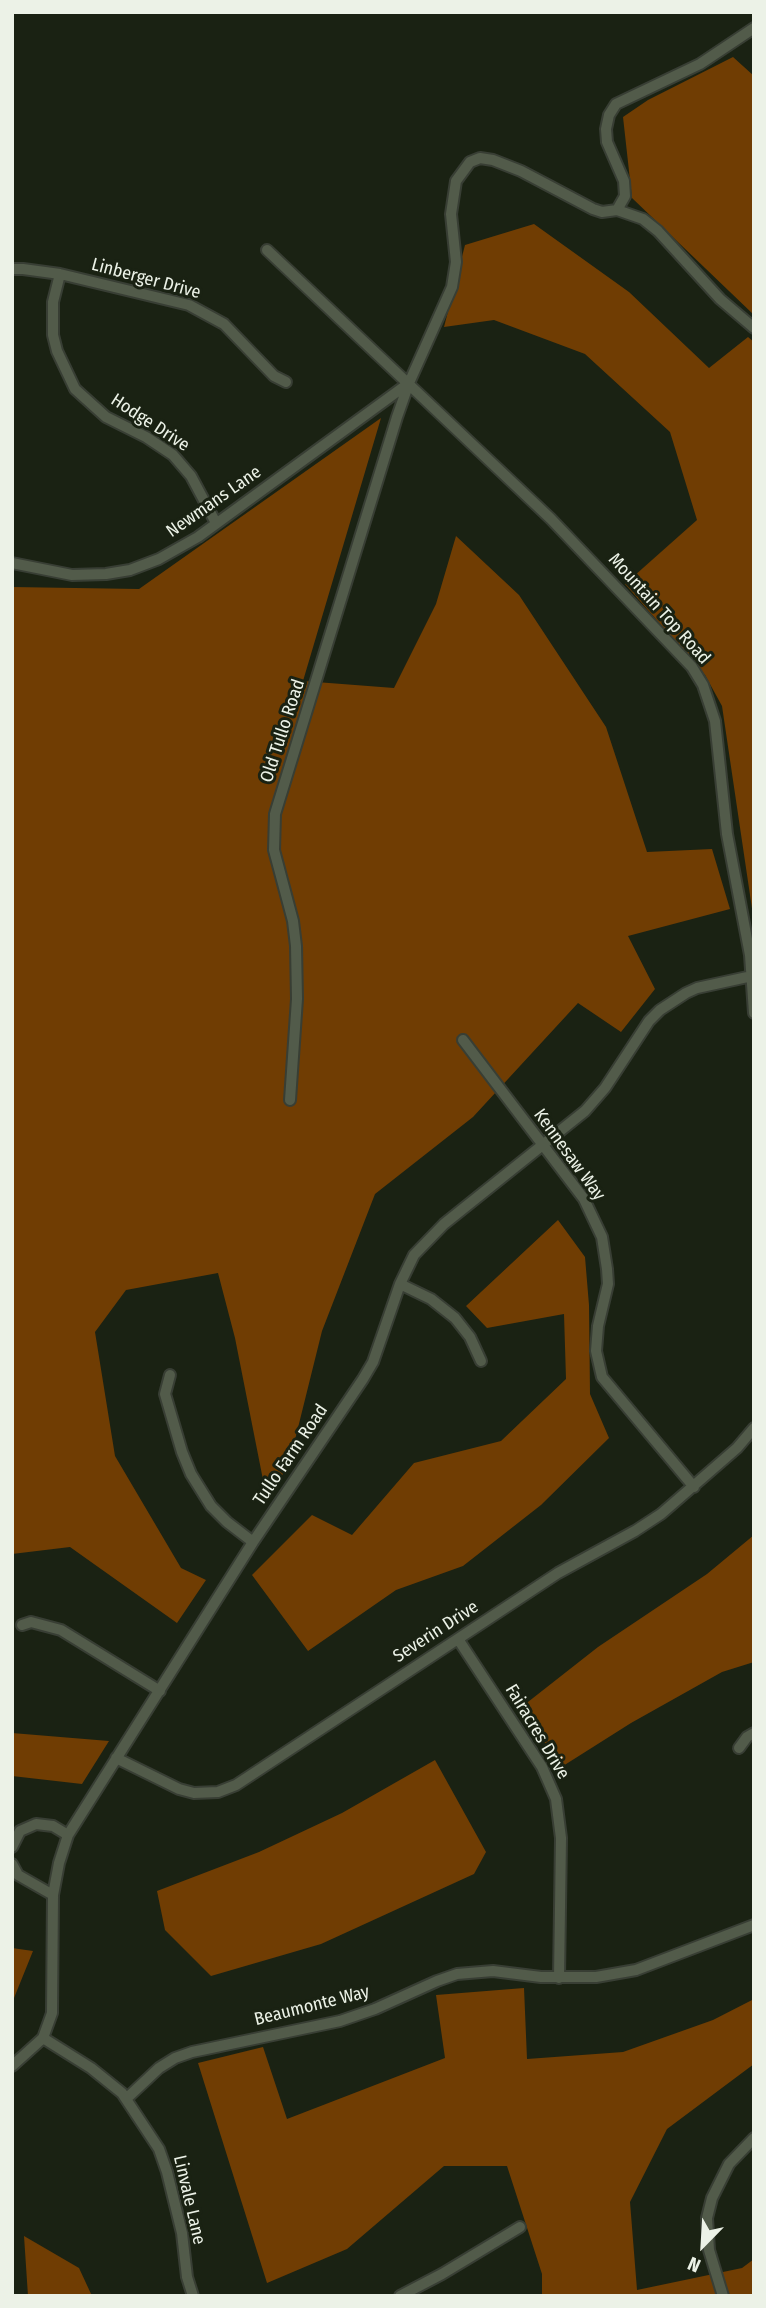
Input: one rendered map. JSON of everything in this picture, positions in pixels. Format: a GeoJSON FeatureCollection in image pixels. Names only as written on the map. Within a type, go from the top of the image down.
{"type":"FeatureCollection","features":[{"type":"Feature","properties":{"kind":"street"},"geometry":{"type":"LineString","coordinates":[[754,29],[700,64],[616,104],[606,129],[607,142],[624,181],[625,196],[617,210],[643,219],[658,231],[720,299],[754,328]]}},
{"type":"Feature","properties":{"kind":"street","name":"Old Tullo Road"},"geometry":{"type":"LineString","coordinates":[[290,1100],[297,999],[296,946],[293,922],[274,850],[275,814],[409,383],[452,287],[456,262],[451,214],[456,181],[470,162],[480,158],[493,160],[521,171],[593,209],[602,212],[617,210]]}},
{"type":"Feature","properties":{"kind":"street","name":"Mountain Top Road"},"geometry":{"type":"LineString","coordinates":[[267,250],[551,519],[677,650],[703,684],[715,721],[727,834],[752,976],[754,1013]]}},
{"type":"Feature","properties":{"kind":"street","name":"Linberger Drive"},"geometry":{"type":"LineString","coordinates":[[12,269],[60,274],[189,305],[212,316],[236,334],[274,376],[286,382]]}},
{"type":"Feature","properties":{"kind":"street","name":"Hodge Drive"},"geometry":{"type":"LineString","coordinates":[[60,274],[53,302],[53,335],[57,351],[75,389],[106,417],[146,437],[173,455],[191,475],[216,523]]}},
{"type":"Feature","properties":{"kind":"street","name":"Newmans Lane"},"geometry":{"type":"LineString","coordinates":[[12,563],[72,575],[106,574],[130,570],[175,552],[409,383]]}},
{"type":"Feature","properties":{"kind":"street","name":"Tullo Farm Road"},"geometry":{"type":"LineString","coordinates":[[43,2038],[52,2012],[54,1995],[53,1895],[68,1835],[253,1542],[373,1362],[406,1267],[424,1242],[585,1111],[605,1088],[641,1032],[660,1010],[697,988],[752,976]]}},
{"type":"Feature","properties":{"kind":"street","name":"Kennesaw Way"},"geometry":{"type":"LineString","coordinates":[[463,1040],[583,1199],[602,1237],[608,1284],[598,1326],[596,1351],[602,1377],[694,1487]]}},
{"type":"Feature","properties":{"kind":"street"},"geometry":{"type":"LineString","coordinates":[[400,1284],[443,1307],[470,1337],[481,1361]]}},
{"type":"Feature","properties":{"kind":"street"},"geometry":{"type":"LineString","coordinates":[[170,1375],[165,1394],[191,1475],[211,1506],[253,1542]]}},
{"type":"Feature","properties":{"kind":"street","name":"Severin Drive"},"geometry":{"type":"LineString","coordinates":[[116,1758],[179,1789],[194,1793],[218,1792],[236,1785],[558,1573],[661,1514],[737,1448],[754,1428]]}},
{"type":"Feature","properties":{"kind":"street"},"geometry":{"type":"LineString","coordinates":[[22,1625],[31,1622],[61,1630],[160,1691]]}},
{"type":"Feature","properties":{"kind":"street","name":"Fairacres Drive"},"geometry":{"type":"LineString","coordinates":[[457,1639],[542,1767],[556,1799],[561,1838],[562,1932],[559,1978]]}},
{"type":"Feature","properties":{"kind":"street"},"geometry":{"type":"LineString","coordinates":[[739,1748],[747,1737],[754,1733]]}},
{"type":"Feature","properties":{"kind":"street"},"geometry":{"type":"LineString","coordinates":[[12,1847],[20,1831],[36,1824],[53,1826],[68,1835]]}},
{"type":"Feature","properties":{"kind":"street"},"geometry":{"type":"LineString","coordinates":[[12,1864],[18,1875],[53,1895]]}},
{"type":"Feature","properties":{"kind":"street","name":"Beaumonte Way"},"geometry":{"type":"LineString","coordinates":[[126,2099],[159,2068],[175,2058],[192,2052],[340,2021],[457,1975],[493,1971],[559,1978],[596,1977],[636,1970],[754,1925]]}},
{"type":"Feature","properties":{"kind":"street"},"geometry":{"type":"LineString","coordinates":[[12,2066],[43,2038]]}},
{"type":"Feature","properties":{"kind":"street","name":"Linvale Lane"},"geometry":{"type":"LineString","coordinates":[[43,2038],[110,2082],[126,2099],[159,2150],[182,2233],[187,2277],[193,2296]]}},
{"type":"Feature","properties":{"kind":"street"},"geometry":{"type":"LineString","coordinates":[[723,2296],[709,2250],[707,2218],[712,2198],[729,2164],[754,2138]]}},
{"type":"Feature","properties":{"kind":"street"},"geometry":{"type":"LineString","coordinates":[[400,2296],[520,2227]]}},
{"type":"Feature","properties":{"kind":"shaded area"},"geometry":{"type":"Polygon","coordinates":[[[733,57],[754,76],[754,315],[632,198],[623,117],[648,100],[733,57]]]}},
{"type":"Feature","properties":{"kind":"shaded area"},"geometry":{"type":"Polygon","coordinates":[[[534,224],[629,292],[709,368],[748,337],[754,342],[754,922],[722,706],[705,675],[625,584],[697,520],[670,432],[585,354],[494,320],[444,327],[465,245],[534,224]]]}},
{"type":"Feature","properties":{"kind":"shaded area"},"geometry":{"type":"Polygon","coordinates":[[[381,418],[303,681],[394,688],[436,604],[456,536],[519,595],[606,727],[647,852],[712,849],[730,909],[628,936],[655,989],[621,1032],[578,1003],[473,1117],[375,1194],[322,1331],[289,1464],[267,1500],[235,1338],[218,1273],[126,1290],[95,1332],[115,1456],[181,1568],[206,1580],[177,1623],[70,1547],[12,1554],[12,587],[139,589],[381,418]]]}},
{"type":"Feature","properties":{"kind":"shaded area"},"geometry":{"type":"Polygon","coordinates":[[[558,1220],[585,1257],[589,1305],[590,1394],[609,1438],[541,1505],[463,1566],[396,1590],[308,1651],[252,1575],[312,1515],[352,1535],[414,1463],[501,1441],[566,1379],[564,1314],[487,1328],[466,1306],[558,1220]]]}},
{"type":"Feature","properties":{"kind":"shaded area"},"geometry":{"type":"Polygon","coordinates":[[[754,1535],[754,1662],[722,1672],[631,1723],[563,1766],[519,1709],[598,1647],[707,1574],[754,1535]]]}},
{"type":"Feature","properties":{"kind":"shaded area"},"geometry":{"type":"Polygon","coordinates":[[[12,1733],[109,1741],[82,1784],[12,1776],[12,1733]]]}},
{"type":"Feature","properties":{"kind":"shaded area"},"geometry":{"type":"Polygon","coordinates":[[[435,1760],[486,1852],[474,1874],[321,1944],[211,1976],[165,1930],[157,1891],[259,1852],[342,1813],[435,1760]]]}},
{"type":"Feature","properties":{"kind":"shaded area"},"geometry":{"type":"Polygon","coordinates":[[[12,1948],[33,1951],[12,2003],[12,1948]]]}},
{"type":"Feature","properties":{"kind":"shaded area"},"geometry":{"type":"Polygon","coordinates":[[[524,1988],[527,2059],[623,2052],[713,2020],[754,1999],[754,2064],[667,2129],[630,2202],[637,2290],[742,2268],[754,2259],[754,2296],[542,2296],[542,2274],[507,2166],[444,2166],[347,2249],[267,2283],[198,2063],[263,2047],[287,2119],[445,2058],[436,1995],[524,1988]]]}},
{"type":"Feature","properties":{"kind":"shaded area"},"geometry":{"type":"Polygon","coordinates":[[[24,2236],[79,2268],[92,2296],[28,2296],[24,2236]]]}}]}
